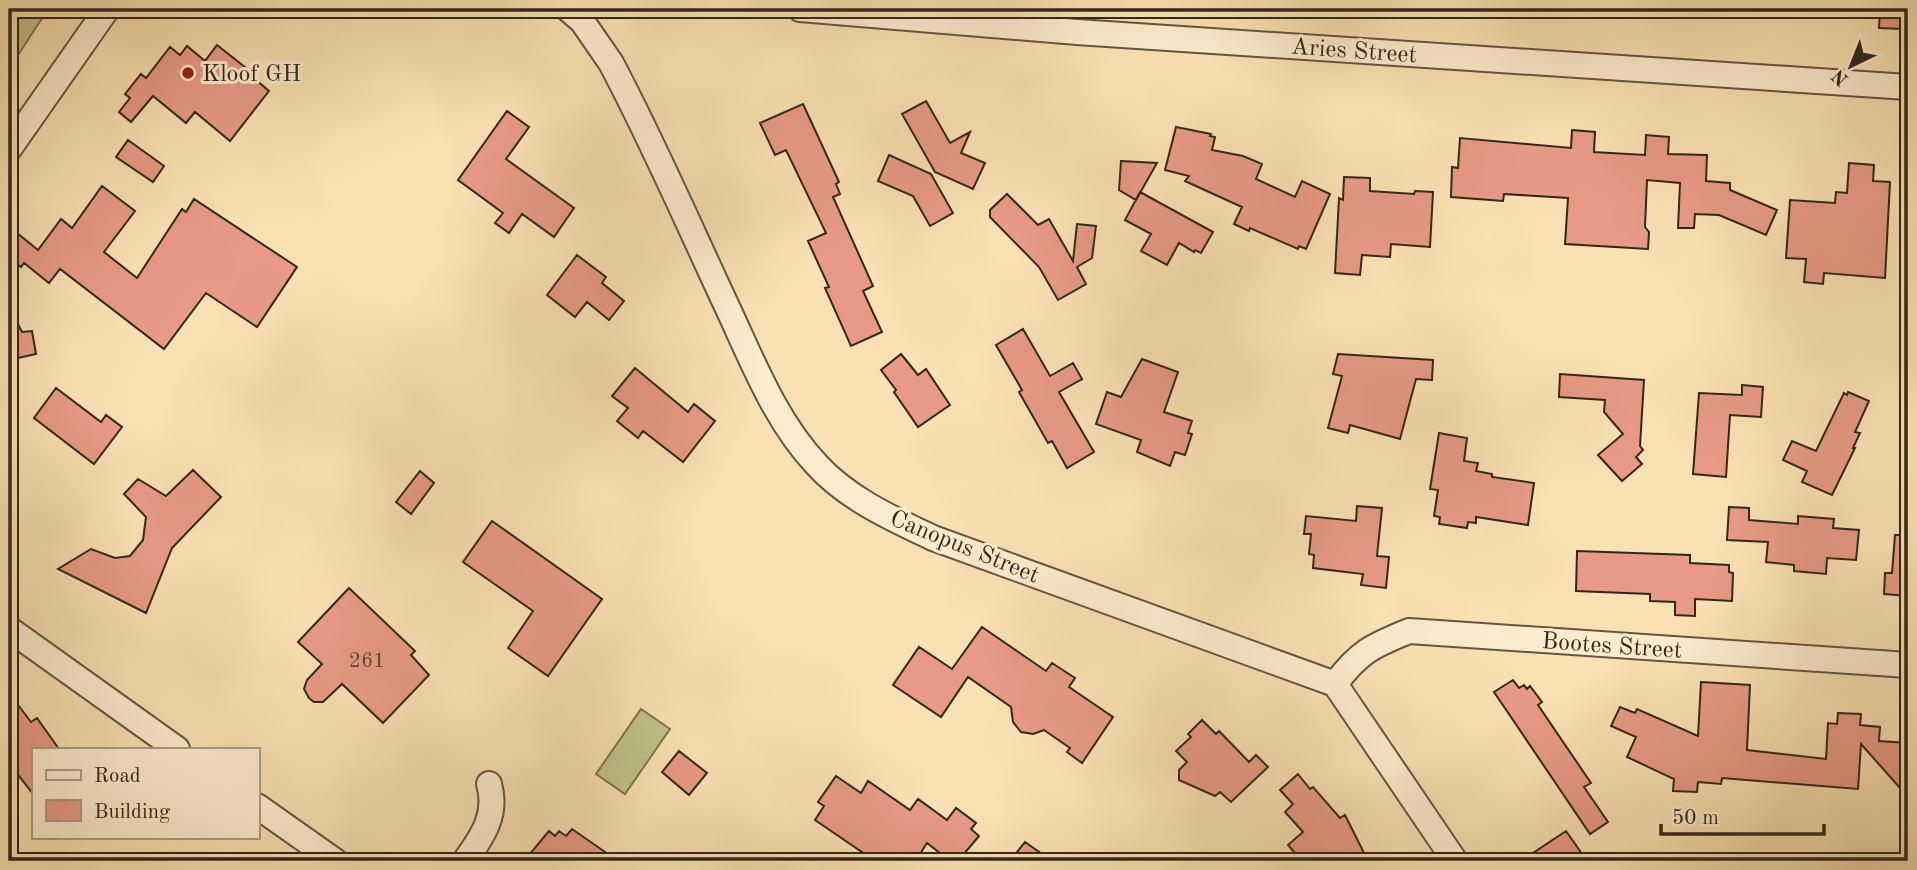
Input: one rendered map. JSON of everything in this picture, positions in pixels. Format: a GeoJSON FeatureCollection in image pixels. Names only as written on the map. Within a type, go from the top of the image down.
{"type":"FeatureCollection","features":[{"type":"Feature","properties":{"kind":"street"},"geometry":{"type":"LineString","coordinates":[[9,149],[107,9]]}},
{"type":"Feature","properties":{"kind":"street","name":"Canopus Street"},"geometry":{"type":"LineString","coordinates":[[568,9],[594,37],[622,85],[755,366],[789,430],[817,466],[836,484],[885,515],[933,538],[1335,684]]}},
{"type":"Feature","properties":{"kind":"street","name":"Aries Street"},"geometry":{"type":"LineString","coordinates":[[800,9],[1077,32],[1908,87]]}},
{"type":"Feature","properties":{"kind":"street"},"geometry":{"type":"LineString","coordinates":[[9,629],[176,748]]}},
{"type":"Feature","properties":{"kind":"street","name":"Bootes Street"},"geometry":{"type":"LineString","coordinates":[[1335,684],[1352,662],[1369,648],[1409,631],[1908,664]]}},
{"type":"Feature","properties":{"kind":"street"},"geometry":{"type":"LineString","coordinates":[[1335,684],[1455,861]]}},
{"type":"Feature","properties":{"kind":"street"},"geometry":{"type":"LineString","coordinates":[[465,861],[479,841],[490,817],[493,797],[489,784]]}},
{"type":"Feature","properties":{"kind":"street"},"geometry":{"type":"LineString","coordinates":[[259,807],[335,861]]}},
{"type":"Feature","properties":{"kind":"green space"},"geometry":{"type":"Polygon","coordinates":[[[9,9],[48,9],[9,69],[9,9]]]}},
{"type":"Feature","properties":{"kind":"green space"},"geometry":{"type":"Polygon","coordinates":[[[641,709],[670,729],[625,794],[596,774],[641,709]]]}},
{"type":"Feature","properties":{"kind":"building"},"geometry":{"type":"Polygon","coordinates":[[[1880,9],[1903,9],[1902,29],[1879,28],[1880,9]]]}},
{"type":"Feature","properties":{"kind":"building"},"geometry":{"type":"Polygon","coordinates":[[[217,45],[250,71],[248,73],[269,91],[230,141],[195,112],[186,123],[153,96],[131,122],[119,112],[130,98],[125,94],[141,74],[146,78],[170,47],[180,55],[187,46],[205,61],[217,45]]]}},
{"type":"Feature","properties":{"kind":"building"},"geometry":{"type":"Polygon","coordinates":[[[926,101],[950,143],[970,132],[961,153],[985,163],[973,189],[935,172],[902,114],[926,101]]]}},
{"type":"Feature","properties":{"kind":"building"},"geometry":{"type":"Polygon","coordinates":[[[803,104],[839,182],[836,184],[840,194],[833,197],[873,286],[863,291],[882,332],[851,346],[808,241],[826,233],[786,150],[775,155],[760,123],[803,104]]]}},
{"type":"Feature","properties":{"kind":"building"},"geometry":{"type":"Polygon","coordinates":[[[507,111],[529,127],[506,159],[574,208],[554,237],[522,214],[509,233],[495,223],[503,213],[458,180],[507,111]]]}},
{"type":"Feature","properties":{"kind":"building"},"geometry":{"type":"Polygon","coordinates":[[[1176,127],[1211,134],[1210,136],[1215,137],[1212,150],[1243,156],[1262,164],[1256,179],[1295,197],[1302,181],[1330,194],[1306,249],[1299,246],[1298,249],[1234,224],[1242,207],[1185,181],[1189,176],[1165,170],[1176,127]]]}},
{"type":"Feature","properties":{"kind":"building"},"geometry":{"type":"Polygon","coordinates":[[[1572,130],[1595,132],[1594,152],[1645,155],[1646,135],[1669,137],[1668,154],[1707,155],[1706,181],[1730,183],[1730,190],[1777,210],[1766,235],[1719,215],[1695,214],[1694,228],[1678,228],[1680,183],[1647,180],[1645,227],[1649,232],[1648,249],[1565,244],[1568,198],[1504,194],[1503,201],[1451,197],[1452,167],[1458,168],[1460,138],[1571,148],[1572,130]]]}},
{"type":"Feature","properties":{"kind":"building"},"geometry":{"type":"Polygon","coordinates":[[[128,140],[164,166],[153,182],[116,157],[128,140]]]}},
{"type":"Feature","properties":{"kind":"building"},"geometry":{"type":"Polygon","coordinates":[[[889,155],[931,174],[953,213],[930,226],[913,196],[878,181],[889,155]]]}},
{"type":"Feature","properties":{"kind":"building"},"geometry":{"type":"Polygon","coordinates":[[[1121,161],[1157,163],[1136,200],[1119,190],[1121,161]]]}},
{"type":"Feature","properties":{"kind":"building"},"geometry":{"type":"Polygon","coordinates":[[[1849,163],[1874,165],[1873,181],[1890,182],[1885,278],[1824,273],[1823,284],[1804,282],[1806,259],[1786,258],[1790,200],[1835,203],[1836,192],[1847,193],[1849,163]]]}},
{"type":"Feature","properties":{"kind":"building"},"geometry":{"type":"Polygon","coordinates":[[[1344,177],[1370,178],[1370,191],[1414,194],[1415,191],[1433,192],[1430,247],[1391,244],[1390,257],[1362,255],[1360,275],[1335,273],[1339,198],[1343,200],[1344,177]]]}},
{"type":"Feature","properties":{"kind":"building"},"geometry":{"type":"Polygon","coordinates":[[[102,186],[135,211],[104,252],[137,278],[182,209],[186,212],[194,199],[297,267],[257,327],[206,293],[164,349],[60,269],[49,283],[24,263],[21,267],[9,258],[9,243],[17,233],[38,250],[61,219],[72,228],[102,186]]]}},
{"type":"Feature","properties":{"kind":"building"},"geometry":{"type":"Polygon","coordinates":[[[1140,192],[1213,232],[1201,253],[1179,243],[1167,265],[1141,251],[1151,234],[1125,220],[1140,192]]]}},
{"type":"Feature","properties":{"kind":"building"},"geometry":{"type":"Polygon","coordinates":[[[1007,194],[1038,225],[1049,219],[1073,261],[1077,224],[1096,226],[1092,258],[1077,267],[1086,284],[1058,300],[1039,267],[990,217],[990,210],[1007,194]]]}},
{"type":"Feature","properties":{"kind":"building"},"geometry":{"type":"Polygon","coordinates":[[[577,255],[606,277],[602,283],[624,301],[609,320],[587,302],[575,317],[547,295],[577,255]]]}},
{"type":"Feature","properties":{"kind":"building"},"geometry":{"type":"Polygon","coordinates":[[[9,307],[22,332],[32,331],[36,354],[9,360],[9,307]]]}},
{"type":"Feature","properties":{"kind":"building"},"geometry":{"type":"Polygon","coordinates":[[[1023,329],[1050,376],[1073,363],[1082,379],[1059,392],[1094,452],[1067,468],[1052,441],[1048,443],[996,345],[1023,329]]]}},
{"type":"Feature","properties":{"kind":"building"},"geometry":{"type":"Polygon","coordinates":[[[901,354],[918,375],[926,369],[950,405],[918,427],[881,370],[901,354]]]}},
{"type":"Feature","properties":{"kind":"building"},"geometry":{"type":"Polygon","coordinates":[[[1338,354],[1433,360],[1432,380],[1416,379],[1400,439],[1350,425],[1348,433],[1328,428],[1342,376],[1333,374],[1338,354]]]}},
{"type":"Feature","properties":{"kind":"building"},"geometry":{"type":"Polygon","coordinates":[[[1142,359],[1178,372],[1164,412],[1192,421],[1188,433],[1192,434],[1185,455],[1175,452],[1170,466],[1137,452],[1141,440],[1096,424],[1107,392],[1121,397],[1142,359]]]}},
{"type":"Feature","properties":{"kind":"building"},"geometry":{"type":"Polygon","coordinates":[[[635,368],[688,412],[694,404],[715,421],[683,462],[643,431],[638,438],[617,421],[628,408],[612,396],[635,368]]]}},
{"type":"Feature","properties":{"kind":"building"},"geometry":{"type":"Polygon","coordinates":[[[1560,374],[1644,380],[1640,446],[1643,450],[1636,457],[1642,464],[1622,481],[1598,455],[1623,434],[1604,412],[1605,400],[1559,397],[1560,374]]]}},
{"type":"Feature","properties":{"kind":"building"},"geometry":{"type":"Polygon","coordinates":[[[1742,385],[1763,387],[1761,417],[1730,415],[1726,477],[1693,474],[1699,393],[1742,395],[1742,385]]]}},
{"type":"Feature","properties":{"kind":"building"},"geometry":{"type":"Polygon","coordinates":[[[56,388],[101,422],[106,415],[122,427],[94,464],[34,418],[56,388]]]}},
{"type":"Feature","properties":{"kind":"building"},"geometry":{"type":"Polygon","coordinates":[[[1848,392],[1869,401],[1855,432],[1860,433],[1855,448],[1832,495],[1802,482],[1807,471],[1783,460],[1792,441],[1816,451],[1844,393],[1847,395],[1848,392]]]}},
{"type":"Feature","properties":{"kind":"building"},"geometry":{"type":"Polygon","coordinates":[[[1439,433],[1467,438],[1464,461],[1478,463],[1476,471],[1492,474],[1492,477],[1534,483],[1528,525],[1476,517],[1476,523],[1468,522],[1467,528],[1439,524],[1440,517],[1434,516],[1438,490],[1430,489],[1439,433]]]}},
{"type":"Feature","properties":{"kind":"building"},"geometry":{"type":"Polygon","coordinates":[[[193,470],[221,497],[172,548],[146,613],[58,569],[91,549],[115,558],[130,556],[143,540],[146,517],[124,494],[138,479],[166,496],[193,470]]]}},
{"type":"Feature","properties":{"kind":"building"},"geometry":{"type":"Polygon","coordinates":[[[420,471],[434,483],[411,514],[396,502],[420,471]]]}},
{"type":"Feature","properties":{"kind":"building"},"geometry":{"type":"Polygon","coordinates":[[[1357,506],[1382,508],[1377,556],[1389,557],[1386,588],[1361,585],[1363,574],[1313,568],[1314,555],[1309,554],[1311,534],[1304,534],[1306,516],[1356,521],[1357,506]]]}},
{"type":"Feature","properties":{"kind":"building"},"geometry":{"type":"Polygon","coordinates":[[[1729,507],[1749,508],[1749,520],[1798,524],[1798,516],[1834,519],[1833,528],[1859,530],[1856,560],[1827,558],[1826,574],[1794,571],[1794,565],[1766,562],[1768,542],[1727,540],[1729,507]]]}},
{"type":"Feature","properties":{"kind":"building"},"geometry":{"type":"Polygon","coordinates":[[[492,521],[602,599],[548,676],[508,648],[533,611],[463,562],[492,521]]]}},
{"type":"Feature","properties":{"kind":"building"},"geometry":{"type":"Polygon","coordinates":[[[1895,535],[1908,535],[1908,596],[1884,594],[1885,573],[1892,573],[1895,535]]]}},
{"type":"Feature","properties":{"kind":"building"},"geometry":{"type":"Polygon","coordinates":[[[1577,551],[1690,555],[1690,563],[1729,565],[1729,572],[1733,573],[1732,601],[1695,599],[1695,616],[1675,615],[1675,602],[1650,601],[1650,594],[1576,591],[1577,551]]]}},
{"type":"Feature","properties":{"kind":"building"},"geometry":{"type":"Polygon","coordinates":[[[349,588],[415,651],[411,655],[429,675],[383,723],[342,684],[323,702],[314,702],[304,689],[307,680],[322,664],[298,642],[349,588]]]}},
{"type":"Feature","properties":{"kind":"building"},"geometry":{"type":"Polygon","coordinates":[[[982,627],[1046,671],[1052,663],[1075,678],[1069,687],[1113,717],[1082,763],[1067,752],[1070,748],[1044,730],[1033,734],[1021,732],[1013,722],[1011,707],[968,677],[941,717],[893,685],[919,647],[952,669],[982,627]]]}},
{"type":"Feature","properties":{"kind":"building"},"geometry":{"type":"Polygon","coordinates":[[[1513,680],[1519,688],[1524,685],[1527,689],[1530,686],[1542,702],[1538,705],[1591,783],[1584,787],[1608,822],[1590,834],[1494,692],[1513,680]]]}},
{"type":"Feature","properties":{"kind":"building"},"geometry":{"type":"Polygon","coordinates":[[[1701,682],[1750,685],[1747,750],[1826,759],[1828,723],[1837,724],[1838,713],[1861,714],[1860,725],[1880,727],[1879,741],[1908,743],[1908,797],[1861,744],[1858,789],[1722,778],[1721,784],[1698,782],[1697,792],[1673,791],[1674,779],[1627,757],[1636,737],[1611,726],[1620,707],[1635,713],[1637,709],[1698,736],[1701,682]]]}},
{"type":"Feature","properties":{"kind":"building"},"geometry":{"type":"Polygon","coordinates":[[[9,693],[31,722],[37,718],[58,748],[32,748],[32,793],[9,763],[9,693]]]}},
{"type":"Feature","properties":{"kind":"building"},"geometry":{"type":"Polygon","coordinates":[[[1202,720],[1216,734],[1219,731],[1249,762],[1256,755],[1268,767],[1231,802],[1220,792],[1215,796],[1179,780],[1179,770],[1187,762],[1176,751],[1191,737],[1188,734],[1202,720]]]}},
{"type":"Feature","properties":{"kind":"building"},"geometry":{"type":"Polygon","coordinates":[[[679,751],[707,773],[689,795],[662,772],[679,751]]]}},
{"type":"Feature","properties":{"kind":"building"},"geometry":{"type":"Polygon","coordinates":[[[1298,774],[1340,818],[1345,815],[1368,861],[1302,861],[1288,845],[1303,832],[1285,812],[1293,804],[1280,790],[1298,774]]]}},
{"type":"Feature","properties":{"kind":"building"},"geometry":{"type":"Polygon","coordinates":[[[836,776],[861,793],[868,781],[910,810],[918,799],[947,820],[956,808],[976,823],[971,829],[979,836],[958,861],[950,861],[927,843],[918,857],[912,853],[906,861],[875,861],[815,820],[824,806],[818,802],[836,776]]]}},
{"type":"Feature","properties":{"kind":"building"},"geometry":{"type":"Polygon","coordinates":[[[572,829],[618,861],[524,861],[549,831],[555,836],[559,831],[566,836],[572,829]]]}},
{"type":"Feature","properties":{"kind":"building"},"geometry":{"type":"Polygon","coordinates":[[[1566,831],[1587,861],[1521,861],[1566,831]]]}},
{"type":"Feature","properties":{"kind":"building"},"geometry":{"type":"Polygon","coordinates":[[[1025,842],[1052,861],[1010,861],[1025,842]]]}},
{"type":"Feature","properties":{"kind":"place","name":"Kloof GH"},"geometry":{"type":"Point","coordinates":[188,73]}}]}
